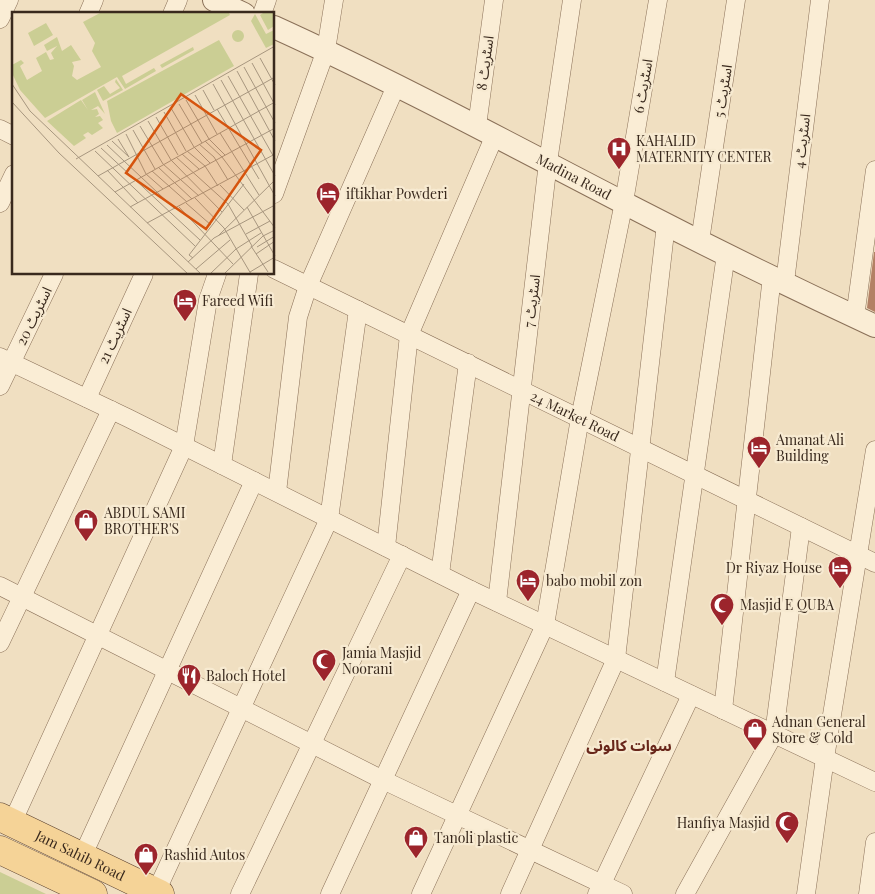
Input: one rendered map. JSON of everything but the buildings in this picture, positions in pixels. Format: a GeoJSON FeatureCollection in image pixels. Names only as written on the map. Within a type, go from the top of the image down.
{"type":"FeatureCollection","features":[{"type":"Feature","properties":{"kind":"main road","name":"Jam Sahib Road"},"geometry":{"type":"LineString","coordinates":[[6,820],[158,893]]}},
{"type":"Feature","properties":{"kind":"main road","name":"Jam Sahib Road"},"geometry":{"type":"LineString","coordinates":[[0,850],[92,894]]}},
{"type":"Feature","properties":{"kind":"street"},"geometry":{"type":"LineString","coordinates":[[0,19],[9,0]]}},
{"type":"Feature","properties":{"kind":"street"},"geometry":{"type":"LineString","coordinates":[[89,12],[94,0]]}},
{"type":"Feature","properties":{"kind":"street"},"geometry":{"type":"LineString","coordinates":[[173,12],[178,0]]}},
{"type":"Feature","properties":{"kind":"street"},"geometry":{"type":"LineString","coordinates":[[214,0],[240,12]]}},
{"type":"Feature","properties":{"kind":"street"},"geometry":{"type":"LineString","coordinates":[[263,12],[267,0]]}},
{"type":"Feature","properties":{"kind":"street"},"geometry":{"type":"LineString","coordinates":[[275,191],[326,50],[334,0]]}},
{"type":"Feature","properties":{"kind":"street","name":"اسٹریٹ 8"},"geometry":{"type":"LineString","coordinates":[[386,547],[409,335],[486,131],[494,0]]}},
{"type":"Feature","properties":{"kind":"street","name":"اسٹریٹ 7"},"geometry":{"type":"LineString","coordinates":[[497,602],[548,162],[572,0]]}},
{"type":"Feature","properties":{"kind":"street","name":"اسٹریٹ 6"},"geometry":{"type":"LineString","coordinates":[[421,894],[545,625],[580,418],[624,202],[658,0]]}},
{"type":"Feature","properties":{"kind":"street","name":"اسٹریٹ 5"},"geometry":{"type":"LineString","coordinates":[[700,241],[736,0]]}},
{"type":"Feature","properties":{"kind":"street","name":"اسٹریٹ 4"},"geometry":{"type":"LineString","coordinates":[[723,710],[747,500],[820,0]]}},
{"type":"Feature","properties":{"kind":"street","name":"Madina Road"},"geometry":{"type":"LineString","coordinates":[[275,27],[326,50],[666,224],[875,326]]}},
{"type":"Feature","properties":{"kind":"street"},"geometry":{"type":"LineString","coordinates":[[276,492],[298,317],[308,286],[396,86]]}},
{"type":"Feature","properties":{"kind":"street"},"geometry":{"type":"LineString","coordinates":[[0,128],[12,135]]}},
{"type":"Feature","properties":{"kind":"street"},"geometry":{"type":"LineString","coordinates":[[855,317],[875,170]]}},
{"type":"Feature","properties":{"kind":"street"},"geometry":{"type":"LineString","coordinates":[[0,204],[12,178]]}},
{"type":"Feature","properties":{"kind":"street"},"geometry":{"type":"LineString","coordinates":[[510,894],[616,659],[666,224]]}},
{"type":"Feature","properties":{"kind":"street"},"geometry":{"type":"LineString","coordinates":[[665,682],[726,254]]}},
{"type":"Feature","properties":{"kind":"street","name":"24 Market Road"},"geometry":{"type":"LineString","coordinates":[[275,270],[875,563]]}},
{"type":"Feature","properties":{"kind":"street","name":"اسٹریٹ 20"},"geometry":{"type":"LineString","coordinates":[[0,386],[6,360],[53,275]]}},
{"type":"Feature","properties":{"kind":"street","name":"اسٹریٹ 21"},"geometry":{"type":"LineString","coordinates":[[87,398],[144,275]]}},
{"type":"Feature","properties":{"kind":"street"},"geometry":{"type":"LineString","coordinates":[[6,820],[98,635],[184,446],[208,300],[216,275]]}},
{"type":"Feature","properties":{"kind":"street"},"geometry":{"type":"LineString","coordinates":[[222,465],[249,275]]}},
{"type":"Feature","properties":{"kind":"street"},"geometry":{"type":"LineString","coordinates":[[158,893],[330,519],[358,310]]}},
{"type":"Feature","properties":{"kind":"street"},"geometry":{"type":"LineString","coordinates":[[6,360],[87,398],[471,590],[875,782]]}},
{"type":"Feature","properties":{"kind":"street"},"geometry":{"type":"LineString","coordinates":[[440,574],[468,363]]}},
{"type":"Feature","properties":{"kind":"street"},"geometry":{"type":"LineString","coordinates":[[0,643],[111,410]]}},
{"type":"Feature","properties":{"kind":"street"},"geometry":{"type":"LineString","coordinates":[[806,894],[825,758],[875,450]]}},
{"type":"Feature","properties":{"kind":"street"},"geometry":{"type":"LineString","coordinates":[[82,857],[254,481]]}},
{"type":"Feature","properties":{"kind":"street"},"geometry":{"type":"LineString","coordinates":[[685,894],[774,734],[801,527]]}},
{"type":"Feature","properties":{"kind":"street"},"geometry":{"type":"LineString","coordinates":[[240,894],[402,555]]}},
{"type":"Feature","properties":{"kind":"street"},"geometry":{"type":"LineString","coordinates":[[0,586],[383,780],[530,850],[600,889],[623,894]]}},
{"type":"Feature","properties":{"kind":"street"},"geometry":{"type":"LineString","coordinates":[[330,894],[471,590]]}},
{"type":"Feature","properties":{"kind":"street"},"geometry":{"type":"LineString","coordinates":[[600,889],[692,695]]}},
{"type":"Feature","properties":{"kind":"street"},"geometry":{"type":"LineString","coordinates":[[868,894],[875,842]]}},
{"type":"Feature","properties":{"kind":"green space"},"geometry":{"type":"Polygon","coordinates":[[[0,872],[46,894],[0,894],[0,872]]]}},
{"type":"Feature","properties":{"kind":"place","name":"KAHALID MATERNITY CENTER"},"geometry":{"type":"Point","coordinates":[619,170]}},
{"type":"Feature","properties":{"kind":"place","name":"iftikhar Powderi"},"geometry":{"type":"Point","coordinates":[328,215]}},
{"type":"Feature","properties":{"kind":"place","name":"Fareed Wifi"},"geometry":{"type":"Point","coordinates":[185,322]}},
{"type":"Feature","properties":{"kind":"place","name":"Amanat Ali Building"},"geometry":{"type":"Point","coordinates":[759,469]}},
{"type":"Feature","properties":{"kind":"place","name":"ABDUL SAMI BROTHER'S"},"geometry":{"type":"Point","coordinates":[86,542]}},
{"type":"Feature","properties":{"kind":"place","name":"Dr Riyaz House"},"geometry":{"type":"Point","coordinates":[840,589]}},
{"type":"Feature","properties":{"kind":"place","name":"babo mobil zon"},"geometry":{"type":"Point","coordinates":[528,602]}},
{"type":"Feature","properties":{"kind":"place","name":"Masjid E QUBA"},"geometry":{"type":"Point","coordinates":[722,626]}},
{"type":"Feature","properties":{"kind":"place","name":"Jamia Masjid Noorani"},"geometry":{"type":"Point","coordinates":[324,682]}},
{"type":"Feature","properties":{"kind":"place","name":"Baloch Hotel"},"geometry":{"type":"Point","coordinates":[189,697]}},
{"type":"Feature","properties":{"kind":"place","name":"Adnan General Store & Cold"},"geometry":{"type":"Point","coordinates":[755,751]}},
{"type":"Feature","properties":{"kind":"place","name":"Hanfiya Masjid"},"geometry":{"type":"Point","coordinates":[787,844]}},
{"type":"Feature","properties":{"kind":"place","name":"Tanoli plastic"},"geometry":{"type":"Point","coordinates":[416,859]}},
{"type":"Feature","properties":{"kind":"place","name":"Rashid Autos"},"geometry":{"type":"Point","coordinates":[146,876]}},
{"type":"Feature","properties":{"kind":"district","name":"سوات کالونی"},"geometry":{"type":"Point","coordinates":[629,746]}}]}
